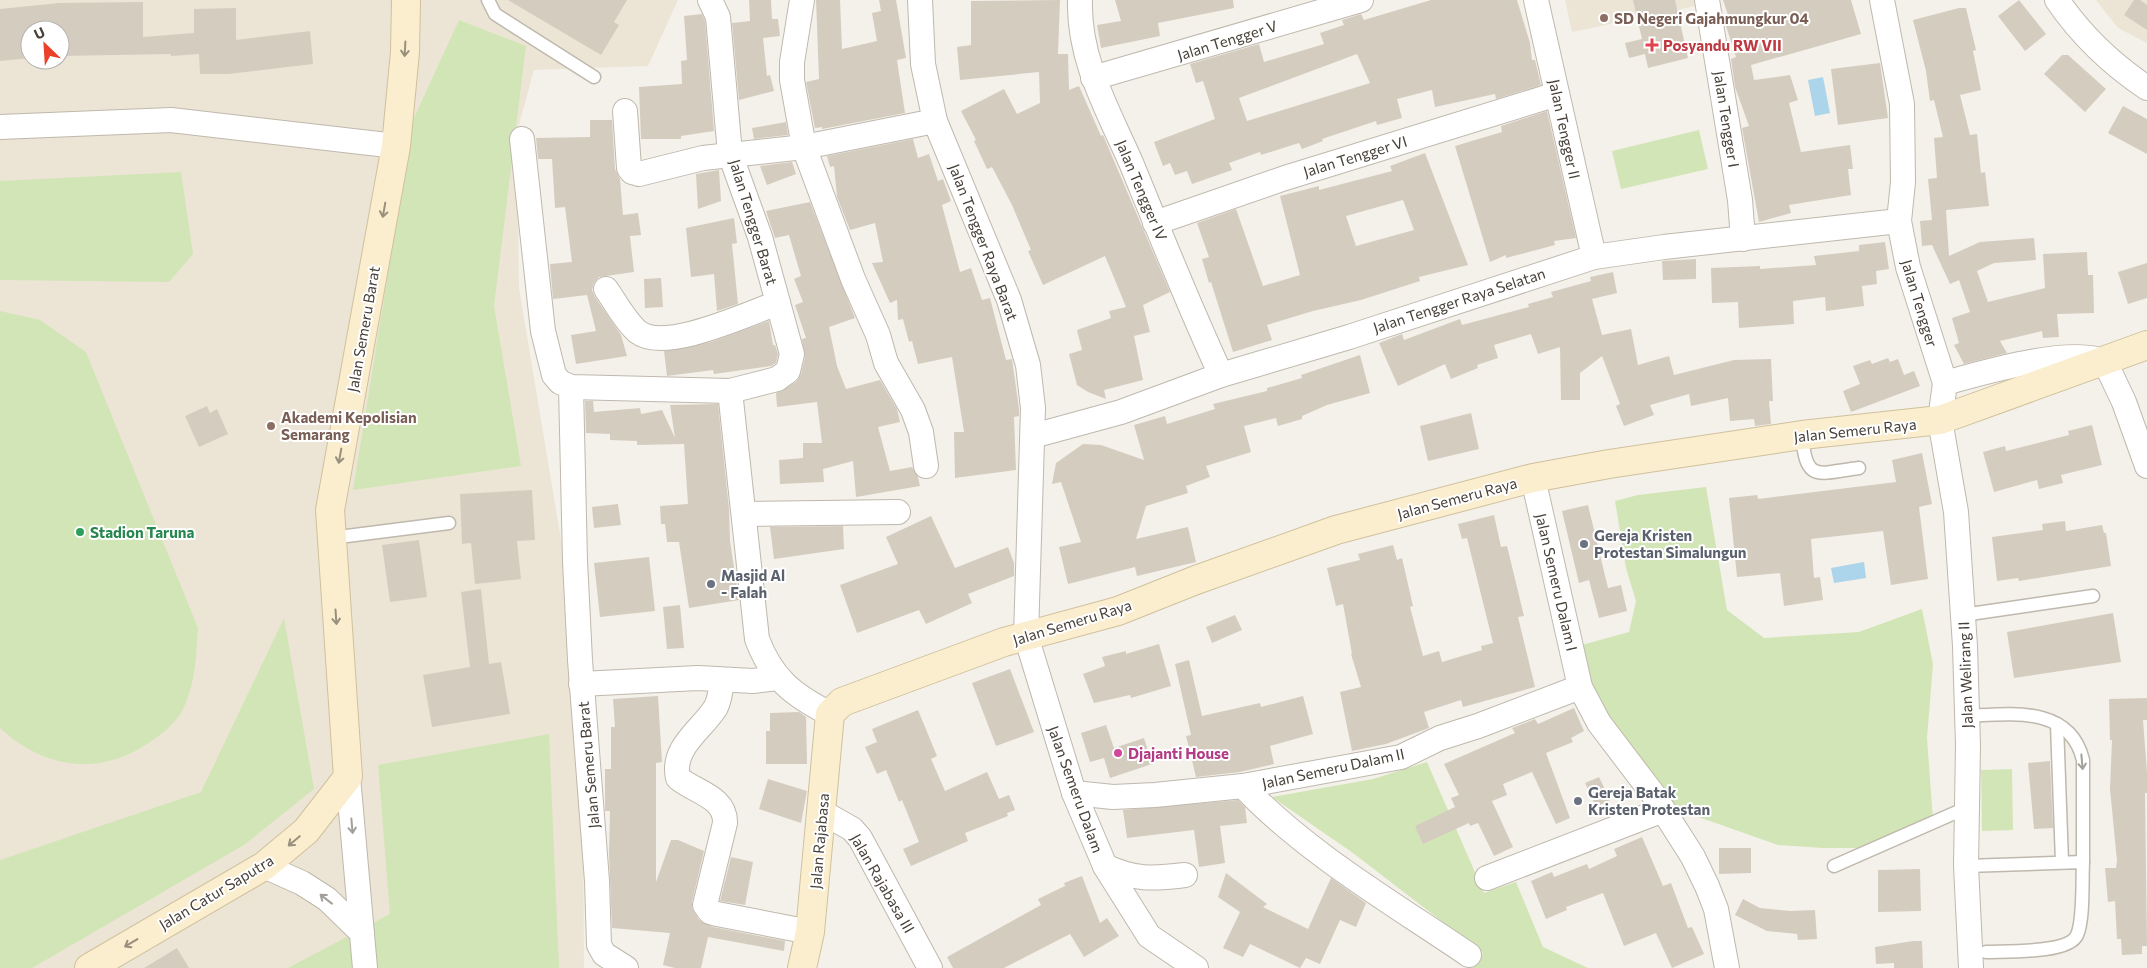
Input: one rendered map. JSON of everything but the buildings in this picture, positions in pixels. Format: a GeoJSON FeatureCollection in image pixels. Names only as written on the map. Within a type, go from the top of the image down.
{"type":"FeatureCollection","features":[{"type":"Feature","properties":{"kind":"street","name":"Jalan Semeru Barat"},"geometry":{"type":"LineString","coordinates":[[348,778],[330,510],[396,146],[405,52],[406,0]]}},
{"type":"Feature","properties":{"kind":"street"},"geometry":{"type":"LineString","coordinates":[[625,111],[629,168],[632,172],[639,174],[730,154],[718,18],[710,0]]}},
{"type":"Feature","properties":{"kind":"street"},"geometry":{"type":"LineString","coordinates":[[802,0],[792,62],[792,80],[804,147],[853,279],[878,335],[886,363],[913,410],[921,432],[926,466]]}},
{"type":"Feature","properties":{"kind":"street","name":"Jalan Tengger Raya Barat"},"geometry":{"type":"LineString","coordinates":[[920,0],[923,64],[935,122],[1009,300],[1028,365],[1033,408],[1033,436],[1026,636]]}},
{"type":"Feature","properties":{"kind":"street","name":"Jalan Tengger IV"},"geometry":{"type":"LineString","coordinates":[[1080,0],[1081,31],[1093,78],[1189,306],[1221,375]]}},
{"type":"Feature","properties":{"kind":"street","name":"Jalan Tengger V"},"geometry":{"type":"LineString","coordinates":[[1093,78],[1362,0]]}},
{"type":"Feature","properties":{"kind":"street","name":"Jalan Tengger II"},"geometry":{"type":"LineString","coordinates":[[1536,0],[1594,257]]}},
{"type":"Feature","properties":{"kind":"street","name":"Jalan Tengger I"},"geometry":{"type":"LineString","coordinates":[[1707,0],[1740,200],[1743,239]]}},
{"type":"Feature","properties":{"kind":"street","name":"Jalan Tengger"},"geometry":{"type":"LineString","coordinates":[[1882,0],[1902,104],[1903,182],[1899,221],[1908,266],[1945,383]]}},
{"type":"Feature","properties":{"kind":"street"},"geometry":{"type":"LineString","coordinates":[[2057,0],[2070,19],[2095,47],[2128,76],[2147,88]]}},
{"type":"Feature","properties":{"kind":"street","name":"Jalan Tengger VI"},"geometry":{"type":"LineString","coordinates":[[1155,223],[1304,172],[1557,94]]}},
{"type":"Feature","properties":{"kind":"street"},"geometry":{"type":"LineString","coordinates":[[0,126],[171,120],[396,146]]}},
{"type":"Feature","properties":{"kind":"street","name":"Jalan Tengger Barat"},"geometry":{"type":"LineString","coordinates":[[571,387],[730,391],[777,379],[788,371],[792,354],[760,237],[730,154],[757,154],[804,147],[935,122]]}},
{"type":"Feature","properties":{"kind":"street"},"geometry":{"type":"LineString","coordinates":[[522,139],[543,330],[554,375],[560,382],[571,387],[575,561],[581,684]]}},
{"type":"Feature","properties":{"kind":"street","name":"Jalan Tengger Raya Selatan"},"geometry":{"type":"LineString","coordinates":[[1033,436],[1121,412],[1221,375],[1350,337],[1594,257],[1664,246],[1899,221]]}},
{"type":"Feature","properties":{"kind":"street"},"geometry":{"type":"LineString","coordinates":[[606,289],[640,334],[657,338],[686,335],[778,303]]}},
{"type":"Feature","properties":{"kind":"street","name":"Jalan Semeru Raya"},"geometry":{"type":"LineString","coordinates":[[830,714],[842,702],[1026,636],[1118,611],[1196,580],[1336,530],[1533,478],[1609,464],[1802,435],[1940,420],[2105,362],[2147,345]]}},
{"type":"Feature","properties":{"kind":"street"},"geometry":{"type":"LineString","coordinates":[[1945,383],[2015,366],[2067,358],[2089,356],[2105,362],[2125,406],[2147,466]]}},
{"type":"Feature","properties":{"kind":"street","name":"Jalan Welirang II"},"geometry":{"type":"LineString","coordinates":[[1945,383],[1940,420],[1956,512],[1967,716],[1966,866],[1978,960]]}},
{"type":"Feature","properties":{"kind":"street"},"geometry":{"type":"LineString","coordinates":[[730,391],[757,639],[764,656],[778,678],[801,700],[830,714]]}},
{"type":"Feature","properties":{"kind":"street","name":"Jalan Semeru Dalam I"},"geometry":{"type":"LineString","coordinates":[[1533,478],[1580,687],[1599,723],[1663,810],[1693,857],[1708,886],[1716,909],[1728,968]]}},
{"type":"Feature","properties":{"kind":"street"},"geometry":{"type":"LineString","coordinates":[[744,514],[898,512]]}},
{"type":"Feature","properties":{"kind":"street","name":"Jalan Semeru Dalam"},"geometry":{"type":"LineString","coordinates":[[1026,636],[1074,793],[1104,866],[1149,936],[1196,968]]}},
{"type":"Feature","properties":{"kind":"street","name":"Jalan Semeru Barat"},"geometry":{"type":"LineString","coordinates":[[626,968],[604,954],[599,945],[597,881],[581,684],[698,678],[753,681],[778,678]]}},
{"type":"Feature","properties":{"kind":"street"},"geometry":{"type":"LineString","coordinates":[[722,680],[716,706],[681,752],[676,768],[678,778],[720,804],[725,812],[725,823],[705,905],[710,912],[717,914],[810,932]]}},
{"type":"Feature","properties":{"kind":"street","name":"Jalan Semeru Dalam II"},"geometry":{"type":"LineString","coordinates":[[1074,793],[1113,797],[1155,796],[1243,786],[1401,757],[1440,738],[1478,726],[1580,687]]}},
{"type":"Feature","properties":{"kind":"street","name":"Jalan Rajabasa"},"geometry":{"type":"LineString","coordinates":[[802,968],[810,932],[830,714]]}},
{"type":"Feature","properties":{"kind":"street"},"geometry":{"type":"LineString","coordinates":[[348,778],[366,968]]}},
{"type":"Feature","properties":{"kind":"street","name":"Jalan Catur Saputra"},"geometry":{"type":"LineString","coordinates":[[89,968],[264,866],[306,831],[348,778]]}},
{"type":"Feature","properties":{"kind":"street"},"geometry":{"type":"LineString","coordinates":[[1243,786],[1266,810],[1346,871],[1469,955]]}},
{"type":"Feature","properties":{"kind":"street"},"geometry":{"type":"LineString","coordinates":[[1487,878],[1663,810]]}},
{"type":"Feature","properties":{"kind":"street","name":"Jalan Rajabasa III"},"geometry":{"type":"LineString","coordinates":[[822,812],[852,829],[860,838],[930,968]]}},
{"type":"Feature","properties":{"kind":"street"},"geometry":{"type":"LineString","coordinates":[[264,866],[302,883],[327,899],[362,933]]}},
{"type":"Feature","properties":{"kind":"street"},"geometry":{"type":"LineString","coordinates":[[1104,866],[1126,876],[1155,879],[1185,875]]}},
{"type":"Feature","properties":{"kind":"lane"},"geometry":{"type":"LineString","coordinates":[[488,0],[495,14],[594,77]]}},
{"type":"Feature","properties":{"kind":"lane"},"geometry":{"type":"LineString","coordinates":[[1802,435],[1804,455],[1810,469],[1817,472],[1859,468]]}},
{"type":"Feature","properties":{"kind":"lane"},"geometry":{"type":"LineString","coordinates":[[331,538],[449,523]]}},
{"type":"Feature","properties":{"kind":"lane"},"geometry":{"type":"LineString","coordinates":[[1963,615],[2093,596]]}},
{"type":"Feature","properties":{"kind":"lane"},"geometry":{"type":"LineString","coordinates":[[1967,716],[2032,715],[2057,724],[2074,736],[2080,747],[2083,760],[2083,862],[2080,924],[2077,935],[2071,942],[2063,946],[1978,960]]}},
{"type":"Feature","properties":{"kind":"lane"},"geometry":{"type":"LineString","coordinates":[[2057,724],[2062,862]]}},
{"type":"Feature","properties":{"kind":"lane"},"geometry":{"type":"LineString","coordinates":[[1834,866],[1966,808]]}},
{"type":"Feature","properties":{"kind":"lane"},"geometry":{"type":"LineString","coordinates":[[1966,866],[2083,862]]}},
{"type":"Feature","properties":{"kind":"shaded area","name":"Akademi Kepolisian Semarang"},"geometry":{"type":"Polygon","coordinates":[[[0,0],[678,0],[648,66],[534,70],[517,132],[519,288],[565,564],[583,800],[584,968],[0,968],[0,0]]]}},
{"type":"Feature","properties":{"kind":"shaded area","name":"SD Negeri Gajahmungkur 04"},"geometry":{"type":"Polygon","coordinates":[[[1565,0],[1704,0],[1705,4],[1572,32],[1565,0]]]}},
{"type":"Feature","properties":{"kind":"shaded area"},"geometry":{"type":"Polygon","coordinates":[[[2096,0],[2147,0],[2147,43],[2118,28],[2096,0]]]}},
{"type":"Feature","properties":{"kind":"green space"},"geometry":{"type":"Polygon","coordinates":[[[459,20],[526,46],[494,306],[521,466],[353,490],[413,120],[459,20]]]}},
{"type":"Feature","properties":{"kind":"green space"},"geometry":{"type":"Polygon","coordinates":[[[1699,130],[1708,169],[1621,189],[1612,151],[1699,130]]]}},
{"type":"Feature","properties":{"kind":"green space"},"geometry":{"type":"Polygon","coordinates":[[[181,172],[193,254],[169,282],[0,280],[0,181],[181,172]]]}},
{"type":"Feature","properties":{"kind":"green space","name":"Stadion Taruna"},"geometry":{"type":"Polygon","coordinates":[[[0,311],[40,320],[86,352],[198,628],[196,658],[191,687],[178,718],[155,739],[131,753],[112,760],[92,764],[73,764],[54,760],[17,742],[0,728],[0,311]]]}},
{"type":"Feature","properties":{"kind":"green space"},"geometry":{"type":"Polygon","coordinates":[[[1706,487],[1727,610],[1764,638],[1859,632],[1922,609],[1933,664],[1927,738],[1933,820],[1858,848],[1778,845],[1673,808],[1620,744],[1571,648],[1629,632],[1636,601],[1626,568],[1615,501],[1638,495],[1706,487]]]}},
{"type":"Feature","properties":{"kind":"green space"},"geometry":{"type":"Polygon","coordinates":[[[284,618],[314,789],[244,845],[32,968],[0,968],[0,860],[201,792],[284,618]]]}},
{"type":"Feature","properties":{"kind":"green space"},"geometry":{"type":"Polygon","coordinates":[[[549,734],[559,968],[288,968],[390,914],[378,765],[549,734]]]}},
{"type":"Feature","properties":{"kind":"green space"},"geometry":{"type":"Polygon","coordinates":[[[1427,762],[1484,893],[1516,882],[1543,947],[1588,968],[1472,968],[1483,953],[1353,853],[1272,797],[1373,779],[1427,762]]]}},
{"type":"Feature","properties":{"kind":"green space"},"geometry":{"type":"Polygon","coordinates":[[[2012,769],[2013,830],[1982,831],[1981,770],[2012,769]]]}},
{"type":"Feature","properties":{"kind":"water"},"geometry":{"type":"Polygon","coordinates":[[[1823,77],[1830,113],[1815,116],[1808,80],[1823,77]]]}},
{"type":"Feature","properties":{"kind":"water"},"geometry":{"type":"Polygon","coordinates":[[[1864,562],[1866,578],[1834,583],[1831,568],[1864,562]]]}},
{"type":"Feature","properties":{"kind":"place","name":"SD Negeri Gajahmungkur 04"},"geometry":{"type":"Point","coordinates":[1604,18]}},
{"type":"Feature","properties":{"kind":"place","name":"Posyandu RW VII"},"geometry":{"type":"Point","coordinates":[1652,45]}},
{"type":"Feature","properties":{"kind":"place","name":"Akademi Kepolisian Semarang"},"geometry":{"type":"Point","coordinates":[271,426]}},
{"type":"Feature","properties":{"kind":"place","name":"Stadion Taruna"},"geometry":{"type":"Point","coordinates":[80,532]}},
{"type":"Feature","properties":{"kind":"place","name":"Gereja Kristen Protestan Simalungun"},"geometry":{"type":"Point","coordinates":[1584,544]}},
{"type":"Feature","properties":{"kind":"place","name":"Masjid Al - Falah"},"geometry":{"type":"Point","coordinates":[711,584]}},
{"type":"Feature","properties":{"kind":"place","name":"Djajanti House"},"geometry":{"type":"Point","coordinates":[1118,753]}},
{"type":"Feature","properties":{"kind":"place","name":"Gereja Batak Kristen Protestan"},"geometry":{"type":"Point","coordinates":[1578,801]}}]}
